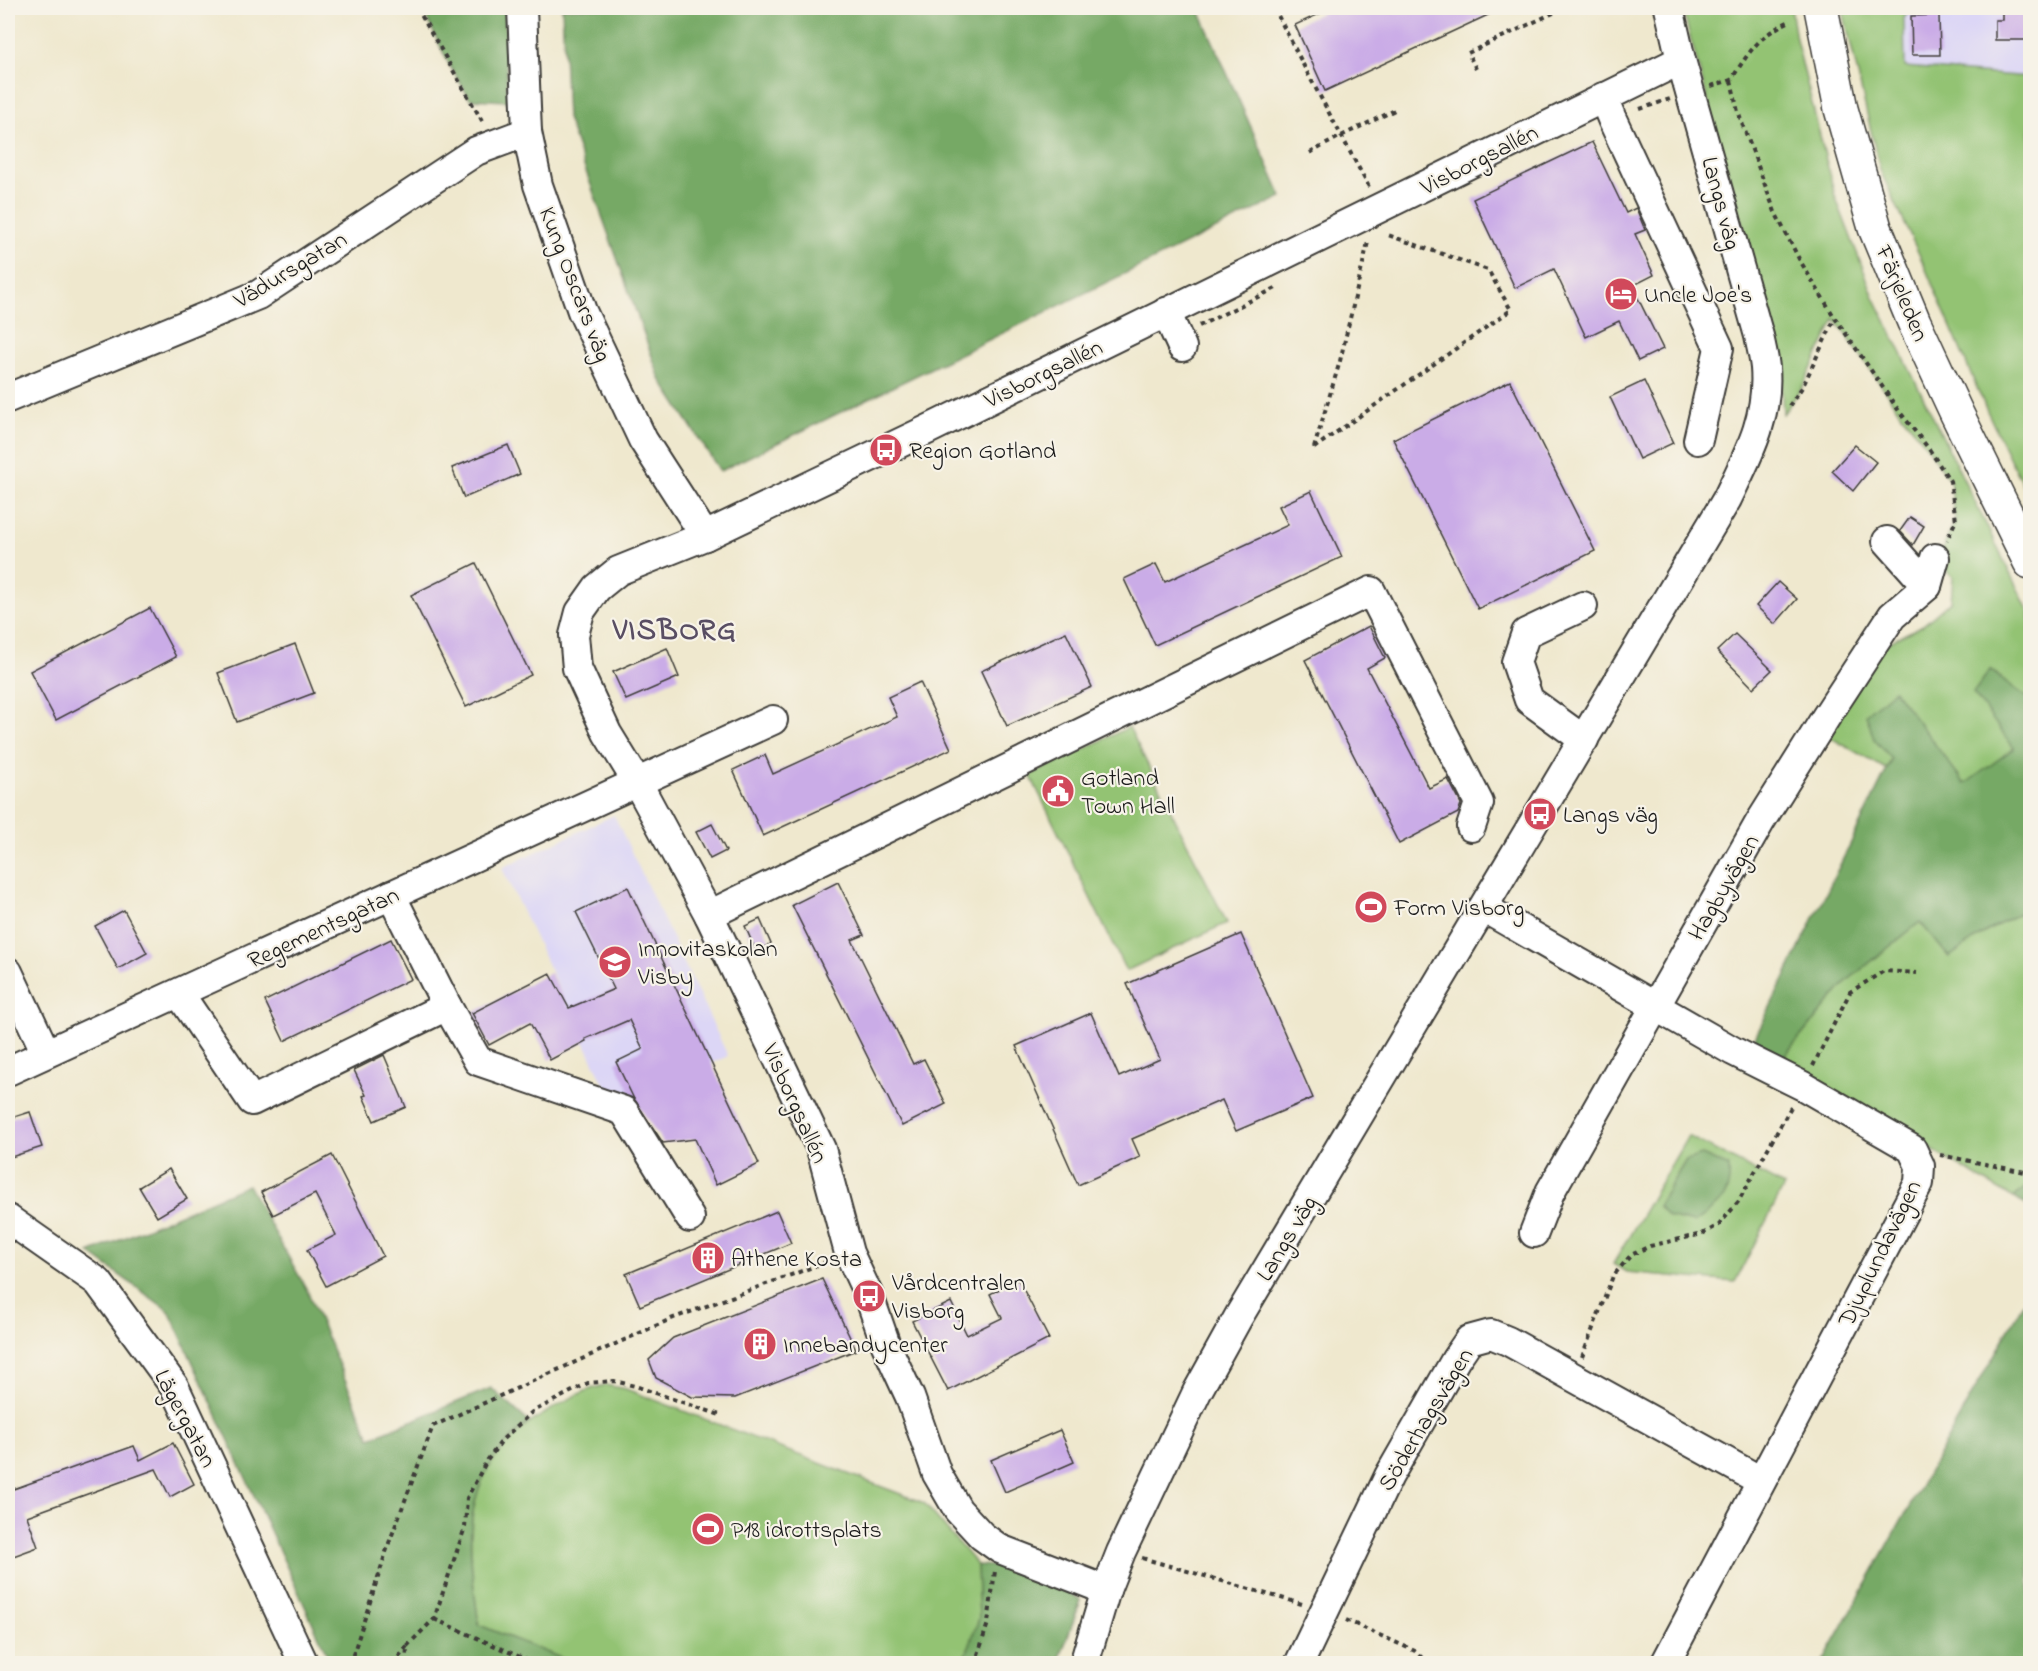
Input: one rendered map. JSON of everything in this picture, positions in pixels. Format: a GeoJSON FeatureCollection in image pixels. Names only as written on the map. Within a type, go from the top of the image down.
{"type":"FeatureCollection","features":[{"type":"Feature","properties":{"kind":"main road","name":"Färjeleden"},"geometry":{"type":"LineString","coordinates":[[1821,8],[1841,109],[1875,228],[1914,322],[1952,404],[2031,562]]}},
{"type":"Feature","properties":{"kind":"street","name":"Kung Oscars väg"},"geometry":{"type":"LineString","coordinates":[[522,8],[527,132],[538,185],[582,311],[643,440],[705,536]]}},
{"type":"Feature","properties":{"kind":"street","name":"Langs väg"},"geometry":{"type":"LineString","coordinates":[[1084,1664],[1106,1590],[1121,1552],[1197,1392],[1239,1316],[1727,499],[1756,438],[1765,400],[1765,367],[1759,336],[1681,60],[1669,8]]}},
{"type":"Feature","properties":{"kind":"street","name":"Visborgsallén"},"geometry":{"type":"LineString","coordinates":[[1106,1590],[1000,1549],[982,1536],[958,1510],[937,1474],[910,1397],[886,1345],[869,1296],[849,1253],[821,1149],[709,915],[638,782],[607,733],[577,668],[574,635],[580,612],[597,588],[618,571],[705,536],[1166,312],[1383,220],[1429,184],[1681,60]]}},
{"type":"Feature","properties":{"kind":"street"},"geometry":{"type":"LineString","coordinates":[[1603,97],[1719,348],[1698,440]]}},
{"type":"Feature","properties":{"kind":"street","name":"Vädursgatan"},"geometry":{"type":"LineString","coordinates":[[8,398],[258,295],[476,150],[527,132]]}},
{"type":"Feature","properties":{"kind":"street"},"geometry":{"type":"LineString","coordinates":[[1166,312],[1182,347]]}},
{"type":"Feature","properties":{"kind":"street"},"geometry":{"type":"LineString","coordinates":[[1887,541],[1927,586]]}},
{"type":"Feature","properties":{"kind":"street"},"geometry":{"type":"LineString","coordinates":[[1927,586],[1935,558]]}},
{"type":"Feature","properties":{"kind":"street","name":"Hagbyvägen"},"geometry":{"type":"LineString","coordinates":[[1534,1233],[1550,1192],[1760,822],[1892,616],[1927,586]]}},
{"type":"Feature","properties":{"kind":"street"},"geometry":{"type":"LineString","coordinates":[[709,915],[1371,591],[1479,803],[1471,827]]}},
{"type":"Feature","properties":{"kind":"street"},"geometry":{"type":"LineString","coordinates":[[1583,606],[1526,633],[1516,662],[1529,699],[1584,740]]}},
{"type":"Feature","properties":{"kind":"street"},"geometry":{"type":"LineString","coordinates":[[638,782],[773,720]]}},
{"type":"Feature","properties":{"kind":"street","name":"Regementsgatan"},"geometry":{"type":"LineString","coordinates":[[8,1071],[638,782]]}},
{"type":"Feature","properties":{"kind":"street"},"geometry":{"type":"LineString","coordinates":[[391,895],[447,1006],[478,1061],[624,1111],[690,1218]]}},
{"type":"Feature","properties":{"kind":"street","name":"Djuplundavägen"},"geometry":{"type":"LineString","coordinates":[[1484,908],[1733,1051],[1803,1086],[1912,1149],[1920,1166],[1919,1183],[1665,1664]]}},
{"type":"Feature","properties":{"kind":"street"},"geometry":{"type":"LineString","coordinates":[[8,972],[46,1053]]}},
{"type":"Feature","properties":{"kind":"street"},"geometry":{"type":"LineString","coordinates":[[179,993],[252,1101],[447,1006]]}},
{"type":"Feature","properties":{"kind":"street","name":"Lägergatan"},"geometry":{"type":"LineString","coordinates":[[8,1219],[98,1282],[174,1386],[304,1664]]}},
{"type":"Feature","properties":{"kind":"street","name":"Söderhagsvägen"},"geometry":{"type":"LineString","coordinates":[[1299,1664],[1389,1476],[1469,1340],[1491,1334],[1575,1377],[1761,1481]]}},
{"type":"Feature","properties":{"kind":"path"},"geometry":{"type":"LineString","coordinates":[[417,8],[495,143]]}},
{"type":"Feature","properties":{"kind":"path"},"geometry":{"type":"LineString","coordinates":[[1274,8],[1383,220],[1488,270],[1511,310],[1314,448],[1340,360],[1368,242]]}},
{"type":"Feature","properties":{"kind":"path"},"geometry":{"type":"LineString","coordinates":[[1476,69],[1468,52],[1564,8]]}},
{"type":"Feature","properties":{"kind":"path"},"geometry":{"type":"LineString","coordinates":[[1731,80],[1738,112],[1775,212],[1799,259],[1835,318],[1950,481],[1956,520],[1944,546],[1935,558]]}},
{"type":"Feature","properties":{"kind":"path"},"geometry":{"type":"LineString","coordinates":[[1310,153],[1397,110]]}},
{"type":"Feature","properties":{"kind":"path"},"geometry":{"type":"LineString","coordinates":[[1756,438],[1783,414],[1803,386],[1835,318]]}},
{"type":"Feature","properties":{"kind":"path"},"geometry":{"type":"LineString","coordinates":[[1575,1377],[1613,1276],[1630,1256],[1650,1246],[1702,1234],[1719,1225],[1738,1202],[1803,1086],[1850,992],[1884,971],[1917,973]]}},
{"type":"Feature","properties":{"kind":"path"},"geometry":{"type":"LineString","coordinates":[[1912,1149],[2031,1173]]}},
{"type":"Feature","properties":{"kind":"path"},"geometry":{"type":"LineString","coordinates":[[350,1664],[389,1544],[434,1426],[671,1319],[849,1253]]}},
{"type":"Feature","properties":{"kind":"path"},"geometry":{"type":"LineString","coordinates":[[393,1664],[434,1619],[465,1527],[467,1498],[486,1462],[503,1439],[532,1413],[588,1383],[614,1381],[723,1416]]}},
{"type":"Feature","properties":{"kind":"path"},"geometry":{"type":"LineString","coordinates":[[975,1664],[988,1623],[1000,1549]]}},
{"type":"Feature","properties":{"kind":"path"},"geometry":{"type":"LineString","coordinates":[[1121,1552],[1324,1610],[1414,1651],[1428,1664]]}},
{"type":"Feature","properties":{"kind":"path"},"geometry":{"type":"LineString","coordinates":[[434,1619],[536,1664]]}},
{"type":"Feature","properties":{"kind":"path"},"geometry":{"type":"LineString","coordinates":[[406,1664],[407,1646]]}},
{"type":"Feature","properties":{"kind":"shaded area"},"geometry":{"type":"Polygon","coordinates":[[[1912,8],[2030,8],[2030,77],[1905,67],[1904,18],[1912,8]]]}},
{"type":"Feature","properties":{"kind":"shaded area","name":"Innovitaskolan Visby"},"geometry":{"type":"Polygon","coordinates":[[[614,815],[728,1056],[616,1109],[502,868],[614,815]]]}},
{"type":"Feature","properties":{"kind":"green space"},"geometry":{"type":"Polygon","coordinates":[[[422,8],[505,8],[507,101],[470,99],[449,65],[422,8]]]}},
{"type":"Feature","properties":{"kind":"green space"},"geometry":{"type":"Polygon","coordinates":[[[562,8],[1198,8],[1282,197],[720,471],[660,379],[567,118],[562,8]]]}},
{"type":"Feature","properties":{"kind":"green space"},"geometry":{"type":"Polygon","coordinates":[[[1682,8],[1791,8],[1796,39],[1835,196],[1874,297],[2030,614],[2030,700],[1991,670],[2014,748],[1965,785],[1894,691],[1874,739],[1892,759],[1886,769],[1824,734],[1883,645],[1923,625],[1951,601],[1953,577],[1935,558],[1944,546],[1955,520],[1950,481],[1835,319],[1803,386],[1783,414],[1780,358],[1682,8]]]}},
{"type":"Feature","properties":{"kind":"green space"},"geometry":{"type":"Polygon","coordinates":[[[1854,8],[1912,8],[1904,18],[1905,67],[2030,77],[2030,501],[1987,411],[1880,170],[1843,11],[1854,8]]]}},
{"type":"Feature","properties":{"kind":"green space"},"geometry":{"type":"Polygon","coordinates":[[[1990,670],[2030,700],[2030,907],[1982,934],[1949,957],[1920,922],[1847,981],[1781,1060],[1752,1044],[1892,759],[1874,739],[1866,714],[1894,690],[1965,784],[2014,748],[1973,693],[1990,670]]]}},
{"type":"Feature","properties":{"kind":"green space"},"geometry":{"type":"Polygon","coordinates":[[[1129,727],[1227,923],[1126,971],[1030,775],[1129,727]]]}},
{"type":"Feature","properties":{"kind":"green space"},"geometry":{"type":"Polygon","coordinates":[[[2030,907],[2030,1185],[2013,1198],[1781,1060],[1847,981],[1920,922],[1949,957],[1982,934],[2030,907]]]}},
{"type":"Feature","properties":{"kind":"green space"},"geometry":{"type":"Polygon","coordinates":[[[1688,1136],[1784,1186],[1735,1282],[1626,1272],[1613,1264],[1688,1136]]]}},
{"type":"Feature","properties":{"kind":"green space"},"geometry":{"type":"Polygon","coordinates":[[[1702,1155],[1729,1167],[1728,1187],[1725,1194],[1716,1206],[1694,1223],[1668,1217],[1658,1206],[1686,1160],[1702,1155]]]}},
{"type":"Feature","properties":{"kind":"green space"},"geometry":{"type":"Polygon","coordinates":[[[248,1185],[307,1290],[370,1438],[491,1388],[529,1422],[506,1444],[489,1467],[478,1490],[471,1540],[479,1625],[573,1663],[331,1663],[169,1311],[89,1253],[248,1185]]]}},
{"type":"Feature","properties":{"kind":"green space"},"geometry":{"type":"Polygon","coordinates":[[[2030,1185],[2030,1207],[2013,1198],[2030,1185]]]}},
{"type":"Feature","properties":{"kind":"green space"},"geometry":{"type":"Polygon","coordinates":[[[2030,1291],[2030,1663],[1822,1663],[2030,1291]]]}},
{"type":"Feature","properties":{"kind":"green space","name":"P18 idrottsplats"},"geometry":{"type":"Polygon","coordinates":[[[605,1385],[626,1389],[924,1503],[977,1565],[979,1618],[963,1663],[573,1663],[479,1625],[471,1561],[471,1532],[474,1505],[483,1479],[497,1455],[518,1433],[568,1400],[605,1385]]]}},
{"type":"Feature","properties":{"kind":"green space"},"geometry":{"type":"Polygon","coordinates":[[[977,1565],[1029,1568],[1081,1600],[1058,1663],[963,1664],[979,1618],[977,1565]]]}},
{"type":"Feature","properties":{"kind":"building"},"geometry":{"type":"Polygon","coordinates":[[[1332,8],[1503,8],[1325,91],[1295,25],[1332,8]]]}},
{"type":"Feature","properties":{"kind":"building"},"geometry":{"type":"Polygon","coordinates":[[[2002,8],[2028,8],[2028,40],[1995,40],[1995,20],[2002,20],[2002,8]]]}},
{"type":"Feature","properties":{"kind":"building"},"geometry":{"type":"Polygon","coordinates":[[[1939,15],[1940,55],[1912,55],[1911,16],[1939,15]]]}},
{"type":"Feature","properties":{"kind":"building"},"geometry":{"type":"Polygon","coordinates":[[[1592,142],[1626,213],[1636,208],[1645,230],[1635,234],[1654,275],[1632,286],[1663,349],[1638,361],[1619,321],[1586,337],[1554,269],[1515,288],[1473,199],[1592,142]]]}},
{"type":"Feature","properties":{"kind":"building"},"geometry":{"type":"Polygon","coordinates":[[[1510,381],[1595,551],[1478,609],[1393,439],[1510,381]]]}},
{"type":"Feature","properties":{"kind":"building"},"geometry":{"type":"Polygon","coordinates":[[[1644,381],[1673,443],[1639,459],[1610,397],[1644,381]]]}},
{"type":"Feature","properties":{"kind":"building"},"geometry":{"type":"Polygon","coordinates":[[[508,445],[520,474],[464,498],[452,468],[508,445]]]}},
{"type":"Feature","properties":{"kind":"building"},"geometry":{"type":"Polygon","coordinates":[[[1855,445],[1876,462],[1853,491],[1832,471],[1855,445]]]}},
{"type":"Feature","properties":{"kind":"building"},"geometry":{"type":"Polygon","coordinates":[[[1311,491],[1342,557],[1155,645],[1124,579],[1156,564],[1165,582],[1288,525],[1279,506],[1311,491]]]}},
{"type":"Feature","properties":{"kind":"building"},"geometry":{"type":"Polygon","coordinates":[[[1910,517],[1924,526],[1913,545],[1900,531],[1910,517]]]}},
{"type":"Feature","properties":{"kind":"building"},"geometry":{"type":"Polygon","coordinates":[[[476,563],[531,675],[466,707],[411,595],[476,563]]]}},
{"type":"Feature","properties":{"kind":"building"},"geometry":{"type":"Polygon","coordinates":[[[1778,582],[1797,599],[1775,624],[1756,606],[1778,582]]]}},
{"type":"Feature","properties":{"kind":"building"},"geometry":{"type":"Polygon","coordinates":[[[150,608],[176,657],[56,720],[30,671],[150,608]]]}},
{"type":"Feature","properties":{"kind":"building"},"geometry":{"type":"Polygon","coordinates":[[[1369,626],[1385,658],[1367,668],[1429,788],[1448,779],[1461,804],[1458,813],[1399,844],[1305,660],[1369,626]]]}},
{"type":"Feature","properties":{"kind":"building"},"geometry":{"type":"Polygon","coordinates":[[[1066,632],[1092,687],[1007,726],[981,671],[1066,632]]]}},
{"type":"Feature","properties":{"kind":"building"},"geometry":{"type":"Polygon","coordinates":[[[1735,634],[1772,670],[1753,688],[1717,651],[1735,634]]]}},
{"type":"Feature","properties":{"kind":"building"},"geometry":{"type":"Polygon","coordinates":[[[295,644],[314,693],[237,722],[218,673],[295,644]]]}},
{"type":"Feature","properties":{"kind":"building"},"geometry":{"type":"Polygon","coordinates":[[[667,648],[679,677],[626,700],[613,672],[667,648]]]}},
{"type":"Feature","properties":{"kind":"building"},"geometry":{"type":"Polygon","coordinates":[[[920,682],[951,749],[763,836],[733,770],[765,755],[773,774],[897,717],[888,697],[920,682]]]}},
{"type":"Feature","properties":{"kind":"building"},"geometry":{"type":"Polygon","coordinates":[[[712,824],[726,851],[710,859],[696,832],[712,824]]]}},
{"type":"Feature","properties":{"kind":"building"},"geometry":{"type":"Polygon","coordinates":[[[838,882],[864,935],[852,940],[913,1064],[924,1059],[946,1104],[902,1126],[792,905],[838,882]]]}},
{"type":"Feature","properties":{"kind":"building"},"geometry":{"type":"Polygon","coordinates":[[[628,887],[759,1164],[716,1185],[695,1139],[663,1143],[634,1099],[616,1062],[643,1049],[629,1020],[585,1039],[586,1041],[550,1060],[530,1023],[489,1045],[472,1013],[550,973],[569,1008],[614,989],[576,912],[628,887]]]}},
{"type":"Feature","properties":{"kind":"building"},"geometry":{"type":"Polygon","coordinates":[[[124,910],[147,953],[118,969],[95,926],[124,910]]]}},
{"type":"Feature","properties":{"kind":"building"},"geometry":{"type":"Polygon","coordinates":[[[760,919],[771,944],[756,951],[745,926],[760,919]]]}},
{"type":"Feature","properties":{"kind":"building"},"geometry":{"type":"Polygon","coordinates":[[[1241,934],[1313,1098],[1236,1131],[1222,1100],[1132,1139],[1140,1157],[1078,1185],[1016,1046],[1091,1013],[1119,1077],[1160,1059],[1127,984],[1241,934]]]}},
{"type":"Feature","properties":{"kind":"building"},"geometry":{"type":"Polygon","coordinates":[[[391,939],[411,979],[284,1041],[265,1001],[391,939]]]}},
{"type":"Feature","properties":{"kind":"building"},"geometry":{"type":"Polygon","coordinates":[[[384,1055],[406,1107],[374,1121],[363,1096],[366,1095],[354,1070],[384,1055]]]}},
{"type":"Feature","properties":{"kind":"building"},"geometry":{"type":"Polygon","coordinates":[[[30,1112],[42,1147],[8,1158],[8,1119],[30,1112]]]}},
{"type":"Feature","properties":{"kind":"building"},"geometry":{"type":"Polygon","coordinates":[[[332,1155],[383,1256],[326,1286],[307,1250],[336,1235],[315,1194],[273,1215],[261,1192],[332,1155]]]}},
{"type":"Feature","properties":{"kind":"building"},"geometry":{"type":"Polygon","coordinates":[[[169,1169],[187,1199],[157,1217],[139,1187],[169,1169]]]}},
{"type":"Feature","properties":{"kind":"building","name":"Athene Kosta"},"geometry":{"type":"Polygon","coordinates":[[[777,1211],[791,1243],[640,1306],[626,1274],[777,1211]]]}},
{"type":"Feature","properties":{"kind":"building","name":"Innebandycenter"},"geometry":{"type":"Polygon","coordinates":[[[822,1279],[856,1350],[735,1398],[692,1397],[656,1378],[649,1360],[673,1338],[822,1279]]]}},
{"type":"Feature","properties":{"kind":"building"},"geometry":{"type":"Polygon","coordinates":[[[1018,1279],[1049,1339],[948,1391],[912,1321],[951,1302],[967,1335],[1002,1318],[990,1294],[1018,1279]]]}},
{"type":"Feature","properties":{"kind":"building"},"geometry":{"type":"Polygon","coordinates":[[[1060,1430],[1074,1462],[1005,1492],[991,1460],[1060,1430]]]}},
{"type":"Feature","properties":{"kind":"building"},"geometry":{"type":"Polygon","coordinates":[[[173,1443],[194,1484],[170,1497],[156,1469],[27,1516],[38,1547],[8,1558],[8,1491],[134,1446],[140,1460],[173,1443]]]}},
{"type":"Feature","properties":{"kind":"place","name":"Uncle Joe's"},"geometry":{"type":"Point","coordinates":[1621,294]}},
{"type":"Feature","properties":{"kind":"place","name":"Region Gotland"},"geometry":{"type":"Point","coordinates":[886,450]}},
{"type":"Feature","properties":{"kind":"place","name":"Gotland Town Hall"},"geometry":{"type":"Point","coordinates":[1058,791]}},
{"type":"Feature","properties":{"kind":"place","name":"Langs väg"},"geometry":{"type":"Point","coordinates":[1540,814]}},
{"type":"Feature","properties":{"kind":"place","name":"Form Visborg"},"geometry":{"type":"Point","coordinates":[1371,907]}},
{"type":"Feature","properties":{"kind":"place","name":"Innovitaskolan Visby"},"geometry":{"type":"Point","coordinates":[615,962]}},
{"type":"Feature","properties":{"kind":"place","name":"Athene Kosta"},"geometry":{"type":"Point","coordinates":[708,1258]}},
{"type":"Feature","properties":{"kind":"place","name":"Vårdcentralen Visborg"},"geometry":{"type":"Point","coordinates":[869,1296]}},
{"type":"Feature","properties":{"kind":"place","name":"Innebandycenter"},"geometry":{"type":"Point","coordinates":[760,1344]}},
{"type":"Feature","properties":{"kind":"place","name":"P18 idrottsplats"},"geometry":{"type":"Point","coordinates":[708,1529]}},
{"type":"Feature","properties":{"kind":"district","name":"VISBORG"},"geometry":{"type":"Point","coordinates":[675,629]}}]}
